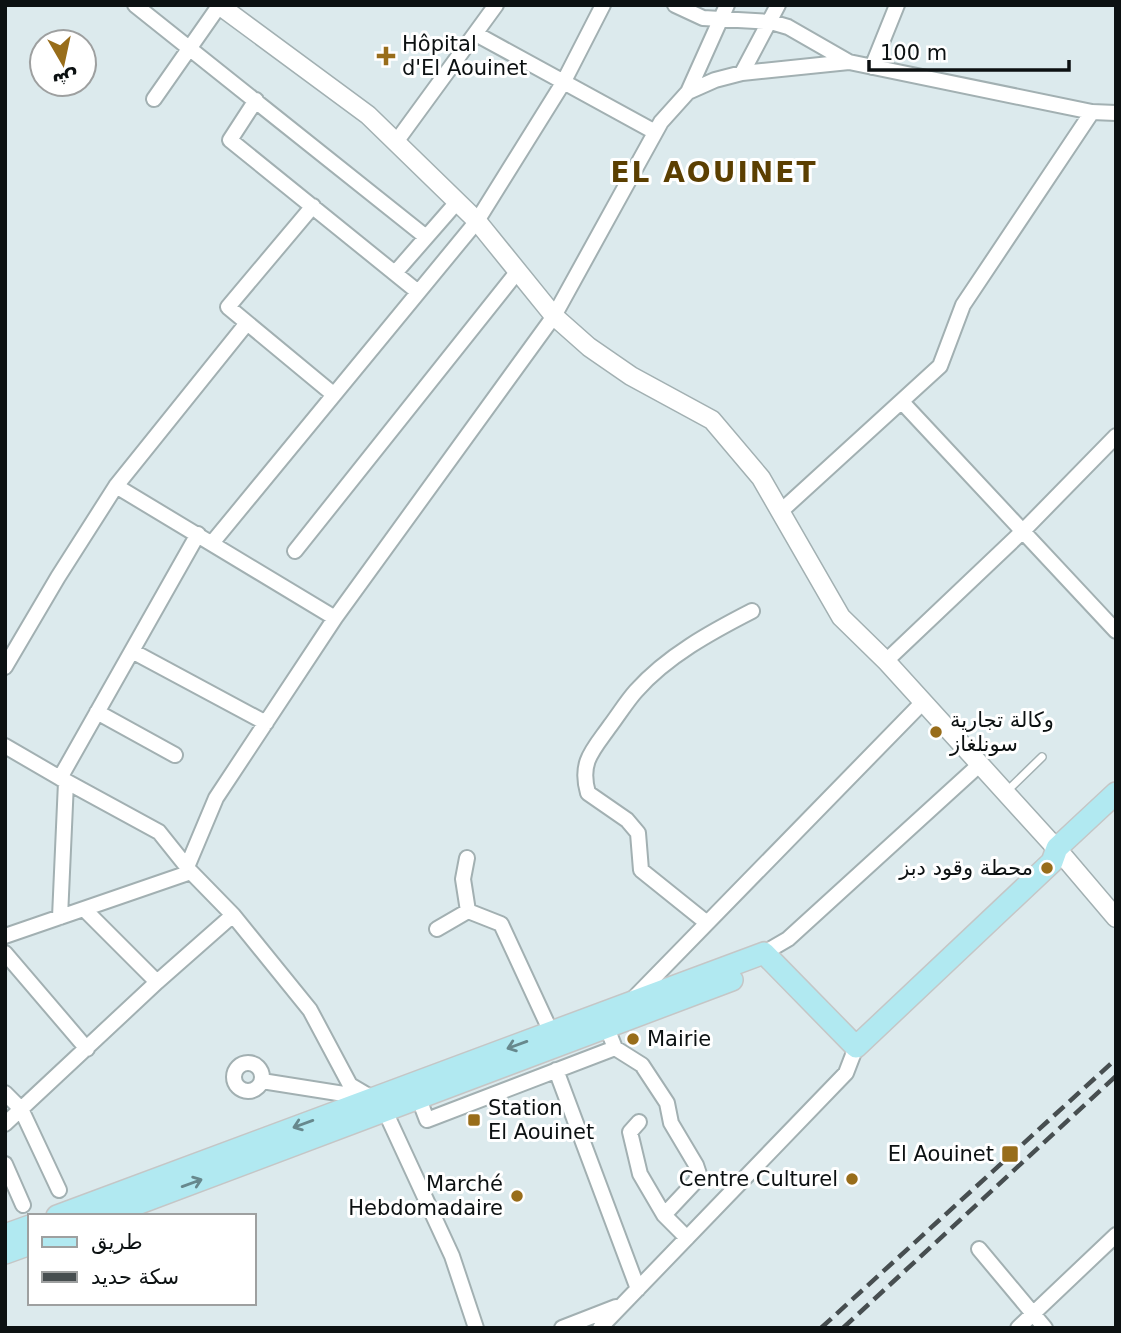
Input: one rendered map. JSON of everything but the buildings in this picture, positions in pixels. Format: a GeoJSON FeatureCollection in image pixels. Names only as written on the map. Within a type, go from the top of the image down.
{"type":"FeatureCollection","features":[{"type":"Feature","properties":{"kind":"main road"},"geometry":{"type":"LineString","coordinates":[[770,959],[856,1047],[1058,856],[1116,793]]}},
{"type":"Feature","properties":{"kind":"main road"},"geometry":{"type":"LineString","coordinates":[[1058,856],[1116,813]]}},
{"type":"Feature","properties":{"kind":"main road"},"geometry":{"type":"LineString","coordinates":[[64,1214],[146,1192],[378,1105],[551,1032],[628,1003],[770,959]]}},
{"type":"Feature","properties":{"kind":"main road"},"geometry":{"type":"LineString","coordinates":[[378,1105],[419,1099],[611,1038],[770,959]]}},
{"type":"Feature","properties":{"kind":"main road"},"geometry":{"type":"LineString","coordinates":[[108,1214],[146,1192]]}},
{"type":"Feature","properties":{"kind":"main road"},"geometry":{"type":"LineString","coordinates":[[5,1235],[28,1227]]}},
{"type":"Feature","properties":{"kind":"main road"},"geometry":{"type":"LineString","coordinates":[[5,1253],[28,1245]]}},
{"type":"Feature","properties":{"kind":"street"},"geometry":{"type":"LineString","coordinates":[[135,5],[426,237]]}},
{"type":"Feature","properties":{"kind":"street"},"geometry":{"type":"LineString","coordinates":[[155,99],[219,5],[368,115],[477,221],[554,316],[589,347],[631,376],[712,420],[761,478],[841,617],[886,661],[1116,918]]}},
{"type":"Feature","properties":{"kind":"street"},"geometry":{"type":"LineString","coordinates":[[396,142],[496,5]]}},
{"type":"Feature","properties":{"kind":"street"},"geometry":{"type":"LineString","coordinates":[[212,543],[477,221],[563,83],[603,5]]}},
{"type":"Feature","properties":{"kind":"street"},"geometry":{"type":"LineString","coordinates":[[675,5],[703,18],[725,12],[788,27],[849,62],[1093,112],[1116,113]]}},
{"type":"Feature","properties":{"kind":"street"},"geometry":{"type":"LineString","coordinates":[[742,73],[778,5]]}},
{"type":"Feature","properties":{"kind":"street"},"geometry":{"type":"LineString","coordinates":[[872,67],[897,5]]}},
{"type":"Feature","properties":{"kind":"street"},"geometry":{"type":"LineString","coordinates":[[688,92],[725,12]]}},
{"type":"Feature","properties":{"kind":"street"},"geometry":{"type":"LineString","coordinates":[[476,34],[655,132]]}},
{"type":"Feature","properties":{"kind":"street"},"geometry":{"type":"LineString","coordinates":[[5,936],[189,870],[216,798],[335,618],[554,316],[655,132],[673,105],[688,92],[715,80],[742,73],[849,62]]}},
{"type":"Feature","properties":{"kind":"street"},"geometry":{"type":"LineString","coordinates":[[256,100],[230,140],[418,292]]}},
{"type":"Feature","properties":{"kind":"street"},"geometry":{"type":"LineString","coordinates":[[780,512],[940,366],[963,305],[1093,112]]}},
{"type":"Feature","properties":{"kind":"street"},"geometry":{"type":"LineString","coordinates":[[395,273],[457,202]]}},
{"type":"Feature","properties":{"kind":"street"},"geometry":{"type":"LineString","coordinates":[[313,206],[229,307],[334,394]]}},
{"type":"Feature","properties":{"kind":"street"},"geometry":{"type":"LineString","coordinates":[[295,551],[518,271]]}},
{"type":"Feature","properties":{"kind":"street"},"geometry":{"type":"LineString","coordinates":[[5,667],[116,486],[247,323]]}},
{"type":"Feature","properties":{"kind":"street"},"geometry":{"type":"LineString","coordinates":[[902,402],[1116,631]]}},
{"type":"Feature","properties":{"kind":"street"},"geometry":{"type":"LineString","coordinates":[[886,661],[1023,531],[1116,436]]}},
{"type":"Feature","properties":{"kind":"street"},"geometry":{"type":"LineString","coordinates":[[116,486],[335,618]]}},
{"type":"Feature","properties":{"kind":"street"},"geometry":{"type":"LineString","coordinates":[[60,917],[63,780],[97,712],[198,534]]}},
{"type":"Feature","properties":{"kind":"street"},"geometry":{"type":"LineString","coordinates":[[707,923],[641,870],[638,833],[627,820],[588,793],[584,780],[587,757],[637,690],[670,661],[709,633],[752,611]]}},
{"type":"Feature","properties":{"kind":"street"},"geometry":{"type":"LineString","coordinates":[[132,651],[266,723]]}},
{"type":"Feature","properties":{"kind":"street"},"geometry":{"type":"LineString","coordinates":[[628,1003],[923,702]]}},
{"type":"Feature","properties":{"kind":"street"},"geometry":{"type":"LineString","coordinates":[[97,712],[175,755]]}},
{"type":"Feature","properties":{"kind":"street"},"geometry":{"type":"LineString","coordinates":[[5,746],[159,832],[189,870],[233,915],[310,1010],[350,1085],[378,1105],[452,1256],[477,1328]]}},
{"type":"Feature","properties":{"kind":"street"},"geometry":{"type":"LineString","coordinates":[[770,959],[788,939],[979,765]]}},
{"type":"Feature","properties":{"kind":"street"},"geometry":{"type":"LineString","coordinates":[[467,858],[463,879],[468,911]]}},
{"type":"Feature","properties":{"kind":"street"},"geometry":{"type":"LineString","coordinates":[[85,909],[157,982]]}},
{"type":"Feature","properties":{"kind":"street"},"geometry":{"type":"LineString","coordinates":[[437,929],[468,911]]}},
{"type":"Feature","properties":{"kind":"street"},"geometry":{"type":"LineString","coordinates":[[468,911],[501,924],[551,1032]]}},
{"type":"Feature","properties":{"kind":"street"},"geometry":{"type":"LineString","coordinates":[[5,1124],[233,915]]}},
{"type":"Feature","properties":{"kind":"street"},"geometry":{"type":"LineString","coordinates":[[5,953],[87,1049]]}},
{"type":"Feature","properties":{"kind":"street"},"geometry":{"type":"LineString","coordinates":[[419,1099],[427,1120],[556,1070],[611,1038],[642,1065],[667,1103],[671,1123],[699,1174],[695,1182],[664,1215]]}},
{"type":"Feature","properties":{"kind":"street"},"geometry":{"type":"LineString","coordinates":[[600,1328],[846,1073],[856,1047]]}},
{"type":"Feature","properties":{"kind":"street"},"geometry":{"type":"LineString","coordinates":[[556,1070],[638,1289]]}},
{"type":"Feature","properties":{"kind":"street"},"geometry":{"type":"LineString","coordinates":[[262,1081],[378,1105]]}},
{"type":"Feature","properties":{"kind":"street"},"geometry":{"type":"LineString","coordinates":[[5,1093],[22,1109],[58,1190]]}},
{"type":"Feature","properties":{"kind":"street"},"geometry":{"type":"LineString","coordinates":[[639,1122],[630,1132],[640,1174],[664,1215],[687,1238]]}},
{"type":"Feature","properties":{"kind":"street"},"geometry":{"type":"LineString","coordinates":[[7,1169],[23,1205]]}},
{"type":"Feature","properties":{"kind":"street"},"geometry":{"type":"LineString","coordinates":[[1018,1328],[1116,1235]]}},
{"type":"Feature","properties":{"kind":"street"},"geometry":{"type":"LineString","coordinates":[[979,1249],[1045,1328]]}},
{"type":"Feature","properties":{"kind":"street"},"geometry":{"type":"LineString","coordinates":[[562,1328],[622,1305]]}},
{"type":"Feature","properties":{"kind":"lane"},"geometry":{"type":"LineString","coordinates":[[1005,793],[1042,757]]}},
{"type":"Feature","properties":{"kind":"railway"},"geometry":{"type":"LineString","coordinates":[[821,1328],[1116,1059]]}},
{"type":"Feature","properties":{"kind":"railway"},"geometry":{"type":"LineString","coordinates":[[843,1328],[1116,1076]]}},
{"type":"Feature","properties":{"kind":"place","name":"Hôpital d'El Aouinet"},"geometry":{"type":"Point","coordinates":[386,56]}},
{"type":"Feature","properties":{"kind":"place","name":"وكالة تجارية سونلغاز"},"geometry":{"type":"Point","coordinates":[936,732]}},
{"type":"Feature","properties":{"kind":"place","name":"محطة وقود دبز"},"geometry":{"type":"Point","coordinates":[1047,868]}},
{"type":"Feature","properties":{"kind":"place","name":"Mairie"},"geometry":{"type":"Point","coordinates":[633,1039]}},
{"type":"Feature","properties":{"kind":"place","name":"Station El Aouinet"},"geometry":{"type":"Point","coordinates":[474,1120]}},
{"type":"Feature","properties":{"kind":"place","name":"El Aouinet"},"geometry":{"type":"Point","coordinates":[1010,1154]}},
{"type":"Feature","properties":{"kind":"place","name":"Centre Culturel"},"geometry":{"type":"Point","coordinates":[852,1179]}},
{"type":"Feature","properties":{"kind":"place","name":"Marché Hebdomadaire"},"geometry":{"type":"Point","coordinates":[517,1196]}},
{"type":"Feature","properties":{"kind":"district","name":"EL AOUINET"},"geometry":{"type":"Point","coordinates":[714,172]}}]}
